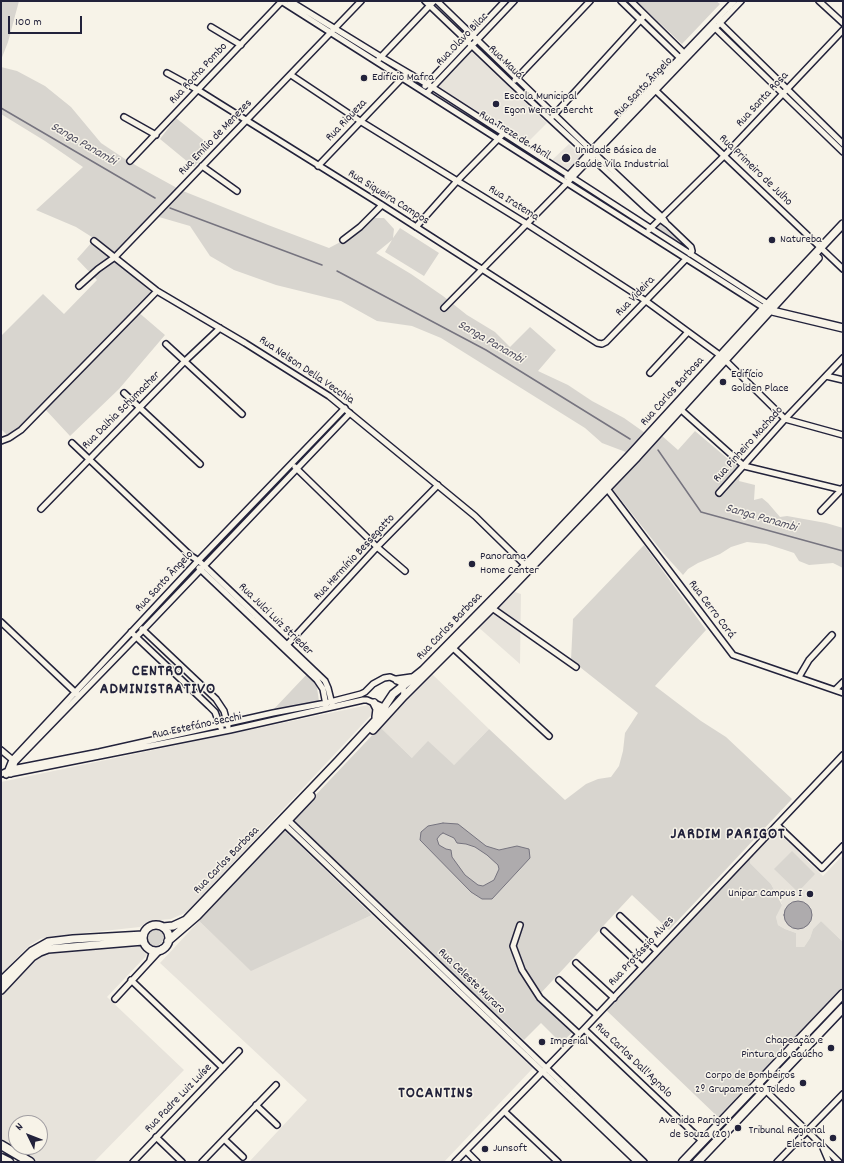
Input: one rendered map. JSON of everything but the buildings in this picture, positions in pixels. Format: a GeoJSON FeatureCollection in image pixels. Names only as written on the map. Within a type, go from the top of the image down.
{"type":"FeatureCollection","features":[{"type":"Feature","properties":{"kind":"main road"},"geometry":{"type":"LineString","coordinates":[[683,1162],[843,994]]}},
{"type":"Feature","properties":{"kind":"main road"},"geometry":{"type":"LineString","coordinates":[[696,1162],[843,1008]]}},
{"type":"Feature","properties":{"kind":"main road"},"geometry":{"type":"LineString","coordinates":[[742,1114],[737,1115],[736,1111],[757,1084]]}},
{"type":"Feature","properties":{"kind":"main road"},"geometry":{"type":"LineString","coordinates":[[1,1145],[30,1162]]}},
{"type":"Feature","properties":{"kind":"main road"},"geometry":{"type":"LineString","coordinates":[[1,1158],[9,1162]]}},
{"type":"Feature","properties":{"kind":"street","name":"Rua Treze de Abril"},"geometry":{"type":"LineString","coordinates":[[282,1],[330,33],[407,72],[651,228],[688,257]]}},
{"type":"Feature","properties":{"kind":"street","name":"Rua Rocha Pombo"},"geometry":{"type":"LineString","coordinates":[[130,161],[282,1]]}},
{"type":"Feature","properties":{"kind":"street","name":"Rua Treze de Abril"},"geometry":{"type":"LineString","coordinates":[[290,1],[335,28],[379,59],[402,78],[498,140],[646,233],[688,257],[770,308],[843,328]]}},
{"type":"Feature","properties":{"kind":"street","name":"Rua Emílio de Menezes"},"geometry":{"type":"LineString","coordinates":[[79,286],[98,269],[115,257],[361,1]]}},
{"type":"Feature","properties":{"kind":"street","name":"Rua Mauá"},"geometry":{"type":"LineString","coordinates":[[425,1],[551,120],[591,154],[691,246],[692,251],[688,257]]}},
{"type":"Feature","properties":{"kind":"street"},"geometry":{"type":"LineString","coordinates":[[379,59],[434,1]]}},
{"type":"Feature","properties":{"kind":"street"},"geometry":{"type":"LineString","coordinates":[[437,1],[554,115],[591,154]]}},
{"type":"Feature","properties":{"kind":"street","name":"Rua Olavo Bilac"},"geometry":{"type":"LineString","coordinates":[[427,93],[429,86],[467,40],[505,1]]}},
{"type":"Feature","properties":{"kind":"street","name":"Rua Olavo Bilac"},"geometry":{"type":"LineString","coordinates":[[422,90],[429,86],[514,1]]}},
{"type":"Feature","properties":{"kind":"street"},"geometry":{"type":"LineString","coordinates":[[512,83],[590,1]]}},
{"type":"Feature","properties":{"kind":"street"},"geometry":{"type":"LineString","coordinates":[[621,1],[682,60]]}},
{"type":"Feature","properties":{"kind":"street"},"geometry":{"type":"LineString","coordinates":[[631,1],[687,55]]}},
{"type":"Feature","properties":{"kind":"street"},"geometry":{"type":"LineString","coordinates":[[734,1],[719,21],[843,144]]}},
{"type":"Feature","properties":{"kind":"street","name":"Rua Santo Ângelo"},"geometry":{"type":"LineString","coordinates":[[444,308],[527,224],[561,188],[570,176],[714,26],[742,1]]}},
{"type":"Feature","properties":{"kind":"street"},"geometry":{"type":"LineString","coordinates":[[819,1],[843,24]]}},
{"type":"Feature","properties":{"kind":"street"},"geometry":{"type":"LineString","coordinates":[[551,120],[645,15]]}},
{"type":"Feature","properties":{"kind":"street"},"geometry":{"type":"LineString","coordinates":[[714,26],[843,152]]}},
{"type":"Feature","properties":{"kind":"street"},"geometry":{"type":"LineString","coordinates":[[211,27],[241,45]]}},
{"type":"Feature","properties":{"kind":"street","name":"Rua Santa Rosa"},"geometry":{"type":"LineString","coordinates":[[646,233],[724,156],[843,30]]}},
{"type":"Feature","properties":{"kind":"street","name":"Rua Riqueza"},"geometry":{"type":"LineString","coordinates":[[318,166],[407,72]]}},
{"type":"Feature","properties":{"kind":"street","name":"Rua Siqueira Campos"},"geometry":{"type":"LineString","coordinates":[[167,73],[198,90],[245,121],[382,205],[597,344]]}},
{"type":"Feature","properties":{"kind":"street","name":"Rua Iratema"},"geometry":{"type":"LineString","coordinates":[[291,75],[360,121],[527,224],[646,301],[723,358],[785,419]]}},
{"type":"Feature","properties":{"kind":"street","name":"Rua Primeiro de Julho"},"geometry":{"type":"LineString","coordinates":[[654,89],[843,269]]}},
{"type":"Feature","properties":{"kind":"street"},"geometry":{"type":"LineString","coordinates":[[124,117],[156,135]]}},
{"type":"Feature","properties":{"kind":"street"},"geometry":{"type":"LineString","coordinates":[[416,227],[457,181],[503,134]]}},
{"type":"Feature","properties":{"kind":"street"},"geometry":{"type":"LineString","coordinates":[[202,166],[237,191]]}},
{"type":"Feature","properties":{"kind":"street"},"geometry":{"type":"LineString","coordinates":[[343,240],[360,227],[382,205]]}},
{"type":"Feature","properties":{"kind":"street","name":"Rua Carlos Barbosa"},"geometry":{"type":"LineString","coordinates":[[340,763],[375,721],[393,694],[423,670],[528,567],[770,308],[823,249],[843,224]]}},
{"type":"Feature","properties":{"kind":"street","name":"Rua Carlos Barbosa"},"geometry":{"type":"LineString","coordinates":[[823,249],[843,231]]}},
{"type":"Feature","properties":{"kind":"street","name":"Rua Nelson Della Vecchia"},"geometry":{"type":"LineString","coordinates":[[94,240],[157,291],[220,328],[329,396],[345,408],[474,516],[528,567]]}},
{"type":"Feature","properties":{"kind":"street","name":"Rua Videira"},"geometry":{"type":"LineString","coordinates":[[597,344],[606,342],[688,257]]}},
{"type":"Feature","properties":{"kind":"street"},"geometry":{"type":"LineString","coordinates":[[1,441],[9,438],[21,430],[157,291]]}},
{"type":"Feature","properties":{"kind":"street","name":"Rua Dalhia Schumacher"},"geometry":{"type":"LineString","coordinates":[[41,509],[88,459],[185,361],[220,328]]}},
{"type":"Feature","properties":{"kind":"street"},"geometry":{"type":"LineString","coordinates":[[650,373],[688,332]]}},
{"type":"Feature","properties":{"kind":"street"},"geometry":{"type":"LineString","coordinates":[[166,344],[242,414]]}},
{"type":"Feature","properties":{"kind":"street","name":"Rua Pinheiro Machado"},"geometry":{"type":"LineString","coordinates":[[719,493],[785,419],[843,358]]}},
{"type":"Feature","properties":{"kind":"street"},"geometry":{"type":"LineString","coordinates":[[826,376],[843,380]]}},
{"type":"Feature","properties":{"kind":"street"},"geometry":{"type":"LineString","coordinates":[[124,393],[200,464]]}},
{"type":"Feature","properties":{"kind":"street"},"geometry":{"type":"LineString","coordinates":[[678,407],[744,466],[842,489]]}},
{"type":"Feature","properties":{"kind":"street","name":"Rua Santo Ângelo"},"geometry":{"type":"LineString","coordinates":[[77,694],[131,632],[345,408]]}},
{"type":"Feature","properties":{"kind":"street","name":"Rua Santo Ângelo"},"geometry":{"type":"LineString","coordinates":[[6,773],[13,761],[77,694],[143,630],[350,413]]}},
{"type":"Feature","properties":{"kind":"street"},"geometry":{"type":"LineString","coordinates":[[785,419],[843,434]]}},
{"type":"Feature","properties":{"kind":"street","name":"Rua Julci Luiz Strieder"},"geometry":{"type":"LineString","coordinates":[[72,443],[191,556],[316,680],[323,689],[328,706]]}},
{"type":"Feature","properties":{"kind":"street"},"geometry":{"type":"LineString","coordinates":[[292,464],[404,571]]}},
{"type":"Feature","properties":{"kind":"street","name":"Rua Hermínio Bessegatto"},"geometry":{"type":"LineString","coordinates":[[287,645],[438,485]]}},
{"type":"Feature","properties":{"kind":"street","name":"Rua Cerro Corá"},"geometry":{"type":"LineString","coordinates":[[605,486],[733,655],[843,693]]}},
{"type":"Feature","properties":{"kind":"street"},"geometry":{"type":"LineString","coordinates":[[820,511],[842,489]]}},
{"type":"Feature","properties":{"kind":"street","name":"Rua Carlos Barbosa"},"geometry":{"type":"LineString","coordinates":[[115,999],[168,941],[198,916],[285,821],[394,706],[492,608],[528,567]]}},
{"type":"Feature","properties":{"kind":"street","name":"Rua Julci Luiz Strieder"},"geometry":{"type":"LineString","coordinates":[[202,568],[325,681],[332,701]]}},
{"type":"Feature","properties":{"kind":"street"},"geometry":{"type":"LineString","coordinates":[[492,608],[576,667]]}},
{"type":"Feature","properties":{"kind":"street"},"geometry":{"type":"LineString","coordinates":[[1,622],[77,694]]}},
{"type":"Feature","properties":{"kind":"street"},"geometry":{"type":"LineString","coordinates":[[138,625],[216,699],[224,711],[230,730]]}},
{"type":"Feature","properties":{"kind":"street"},"geometry":{"type":"LineString","coordinates":[[131,632],[209,706],[214,712],[222,732]]}},
{"type":"Feature","properties":{"kind":"street"},"geometry":{"type":"LineString","coordinates":[[799,677],[809,660],[832,635]]}},
{"type":"Feature","properties":{"kind":"street"},"geometry":{"type":"LineString","coordinates":[[453,648],[548,736]]}},
{"type":"Feature","properties":{"kind":"street"},"geometry":{"type":"LineString","coordinates":[[6,773],[121,750],[273,713],[328,706],[332,701],[365,692],[373,684],[384,678],[397,680],[414,678]]}},
{"type":"Feature","properties":{"kind":"street"},"geometry":{"type":"LineString","coordinates":[[397,680],[403,686],[404,696]]}},
{"type":"Feature","properties":{"kind":"street"},"geometry":{"type":"LineString","coordinates":[[835,690],[843,682]]}},
{"type":"Feature","properties":{"kind":"street","name":"Rua Estefáno Secchi"},"geometry":{"type":"LineString","coordinates":[[121,750],[222,732],[328,706],[363,700],[388,708],[394,706]]}},
{"type":"Feature","properties":{"kind":"street"},"geometry":{"type":"LineString","coordinates":[[374,703],[377,709],[375,721]]}},
{"type":"Feature","properties":{"kind":"street"},"geometry":{"type":"LineString","coordinates":[[1,750],[13,761]]}},
{"type":"Feature","properties":{"kind":"street","name":"Rua Protássio Alves"},"geometry":{"type":"LineString","coordinates":[[455,1162],[614,998],[843,755]]}},
{"type":"Feature","properties":{"kind":"street","name":"Rua Carlos Barbosa"},"geometry":{"type":"LineString","coordinates":[[1,990],[6,979],[40,952],[73,943],[143,938],[148,928],[155,924],[163,927],[173,926],[186,920],[285,821]]}},
{"type":"Feature","properties":{"kind":"street","name":"Rua Celeste Muraro"},"geometry":{"type":"LineString","coordinates":[[285,821],[458,992],[544,1069],[602,1125],[637,1162]]}},
{"type":"Feature","properties":{"kind":"street"},"geometry":{"type":"LineString","coordinates":[[777,825],[822,868],[843,846]]}},
{"type":"Feature","properties":{"kind":"street"},"geometry":{"type":"LineString","coordinates":[[620,916],[657,951]]}},
{"type":"Feature","properties":{"kind":"street","name":"Rua Carlos Dall'Agnolo"},"geometry":{"type":"LineString","coordinates":[[520,925],[513,946],[522,970],[540,998],[579,1034]]}},
{"type":"Feature","properties":{"kind":"street"},"geometry":{"type":"LineString","coordinates":[[163,927],[168,933],[168,941]]}},
{"type":"Feature","properties":{"kind":"street"},"geometry":{"type":"LineString","coordinates":[[604,931],[642,967]]}},
{"type":"Feature","properties":{"kind":"street"},"geometry":{"type":"LineString","coordinates":[[143,938],[145,945],[153,950],[161,949]]}},
{"type":"Feature","properties":{"kind":"street","name":"Rua Carlos Barbosa"},"geometry":{"type":"LineString","coordinates":[[149,962],[153,950]]}},
{"type":"Feature","properties":{"kind":"street"},"geometry":{"type":"LineString","coordinates":[[576,963],[614,998]]}},
{"type":"Feature","properties":{"kind":"street"},"geometry":{"type":"LineString","coordinates":[[131,980],[223,1068]]}},
{"type":"Feature","properties":{"kind":"street"},"geometry":{"type":"LineString","coordinates":[[559,980],[597,1015]]}},
{"type":"Feature","properties":{"kind":"street","name":"Rua Carlos Dall'Agnolo"},"geometry":{"type":"LineString","coordinates":[[584,1029],[702,1141]]}},
{"type":"Feature","properties":{"kind":"street","name":"Rua Padre Luiz Luíse"},"geometry":{"type":"LineString","coordinates":[[133,1162],[239,1051]]}},
{"type":"Feature","properties":{"kind":"street"},"geometry":{"type":"LineString","coordinates":[[757,1084],[840,1162]]}},
{"type":"Feature","properties":{"kind":"street"},"geometry":{"type":"LineString","coordinates":[[202,1162],[276,1085]]}},
{"type":"Feature","properties":{"kind":"street"},"geometry":{"type":"LineString","coordinates":[[777,1162],[843,1094]]}},
{"type":"Feature","properties":{"kind":"street"},"geometry":{"type":"LineString","coordinates":[[256,1105],[277,1125]]}},
{"type":"Feature","properties":{"kind":"street"},"geometry":{"type":"LineString","coordinates":[[505,1112],[558,1162]]}},
{"type":"Feature","properties":{"kind":"street","name":"Rua Celeste Muraro"},"geometry":{"type":"LineString","coordinates":[[602,1125],[644,1162]]}},
{"type":"Feature","properties":{"kind":"street"},"geometry":{"type":"LineString","coordinates":[[156,1138],[182,1162]]}},
{"type":"Feature","properties":{"kind":"street"},"geometry":{"type":"LineString","coordinates":[[224,1139],[243,1157]]}},
{"type":"Feature","properties":{"kind":"street"},"geometry":{"type":"LineString","coordinates":[[822,1145],[829,1162]]}},
{"type":"Feature","properties":{"kind":"street"},"geometry":{"type":"LineString","coordinates":[[466,1151],[477,1162]]}},
{"type":"Feature","properties":{"kind":"shaded area"},"geometry":{"type":"Polygon","coordinates":[[[1,1],[19,1],[8,42],[1,60],[1,1]]]}},
{"type":"Feature","properties":{"kind":"shaded area"},"geometry":{"type":"Polygon","coordinates":[[[636,1],[716,1],[720,4],[682,44],[636,1]]]}},
{"type":"Feature","properties":{"kind":"shaded area","name":"Escola Municipal Egon Werner Bercht"},"geometry":{"type":"Polygon","coordinates":[[[469,49],[547,123],[526,144],[435,85],[469,49]]]}},
{"type":"Feature","properties":{"kind":"shaded area"},"geometry":{"type":"Polygon","coordinates":[[[1,67],[17,71],[45,86],[71,107],[101,143],[128,161],[177,188],[114,254],[95,239],[76,227],[36,210],[83,167],[45,141],[1,114],[1,67]]]}},
{"type":"Feature","properties":{"kind":"shaded area"},"geometry":{"type":"Polygon","coordinates":[[[176,118],[211,146],[194,167],[160,139],[176,118]]]}},
{"type":"Feature","properties":{"kind":"shaded area","name":"Unidade Básica de Saúde Vila Industrial"},"geometry":{"type":"Polygon","coordinates":[[[569,144],[581,156],[566,171],[551,161],[569,144]]]}},
{"type":"Feature","properties":{"kind":"shaded area"},"geometry":{"type":"Polygon","coordinates":[[[183,191],[329,248],[348,238],[374,218],[384,218],[394,229],[393,238],[400,228],[439,253],[424,276],[385,252],[392,240],[376,253],[411,274],[467,315],[495,332],[510,347],[530,327],[556,350],[538,371],[568,385],[592,401],[624,418],[648,435],[631,454],[602,443],[585,428],[441,338],[412,326],[377,321],[341,301],[276,285],[234,270],[210,256],[190,226],[159,217],[183,191]]]}},
{"type":"Feature","properties":{"kind":"shaded area"},"geometry":{"type":"Polygon","coordinates":[[[660,224],[685,246],[656,228],[660,224]]]}},
{"type":"Feature","properties":{"kind":"shaded area"},"geometry":{"type":"Polygon","coordinates":[[[93,241],[153,294],[137,311],[165,335],[119,389],[70,436],[44,408],[13,441],[1,429],[1,336],[43,294],[64,314],[97,280],[77,259],[93,241]]]}},
{"type":"Feature","properties":{"kind":"shaded area"},"geometry":{"type":"Polygon","coordinates":[[[695,431],[734,464],[742,468],[739,481],[755,485],[754,500],[762,498],[780,517],[787,516],[826,523],[843,528],[843,568],[833,563],[809,565],[799,561],[794,553],[766,544],[747,542],[731,547],[720,554],[698,563],[688,569],[683,575],[663,553],[611,487],[661,435],[678,450],[695,431]]]}},
{"type":"Feature","properties":{"kind":"shaded area"},"geometry":{"type":"Polygon","coordinates":[[[644,545],[706,630],[655,686],[701,721],[726,737],[792,799],[669,930],[632,895],[540,994],[577,1028],[561,1043],[541,1023],[524,1040],[293,819],[380,727],[412,758],[428,741],[454,765],[489,729],[565,800],[586,784],[598,779],[611,777],[619,766],[623,751],[625,733],[638,713],[571,660],[573,619],[644,545]]]}},
{"type":"Feature","properties":{"kind":"shaded area"},"geometry":{"type":"Polygon","coordinates":[[[512,591],[521,594],[520,664],[477,626],[512,591]]]}},
{"type":"Feature","properties":{"kind":"shaded area"},"geometry":{"type":"Polygon","coordinates":[[[308,673],[316,681],[319,701],[273,710],[308,673]]]}},
{"type":"Feature","properties":{"kind":"shaded area"},"geometry":{"type":"Polygon","coordinates":[[[432,674],[489,729],[454,765],[412,758],[380,727],[432,674]]]}},
{"type":"Feature","properties":{"kind":"shaded area"},"geometry":{"type":"Polygon","coordinates":[[[373,704],[375,711],[187,912],[171,919],[149,921],[140,927],[40,939],[30,945],[1,974],[1,782],[373,704]]]}},
{"type":"Feature","properties":{"kind":"shaded area"},"geometry":{"type":"Polygon","coordinates":[[[443,823],[458,824],[486,846],[499,850],[517,846],[529,849],[530,858],[492,899],[482,899],[471,892],[420,840],[421,832],[428,826],[443,823]],[[443,833],[437,839],[439,845],[451,850],[452,857],[465,875],[478,885],[483,886],[494,880],[499,869],[498,865],[475,847],[457,843],[454,838],[443,833]]]}},
{"type":"Feature","properties":{"kind":"shaded area"},"geometry":{"type":"Polygon","coordinates":[[[284,830],[372,915],[251,971],[199,921],[284,830]]]}},
{"type":"Feature","properties":{"kind":"shaded area","name":"Unipar Campus I"},"geometry":{"type":"Polygon","coordinates":[[[776,830],[823,876],[843,855],[843,942],[821,921],[813,929],[810,938],[804,947],[796,948],[796,933],[778,925],[776,917],[782,904],[771,884],[750,863],[751,856],[776,830]]]}},
{"type":"Feature","properties":{"kind":"shaded area"},"geometry":{"type":"Polygon","coordinates":[[[792,851],[815,874],[798,892],[774,869],[792,851]]]}},
{"type":"Feature","properties":{"kind":"shaded area"},"geometry":{"type":"Polygon","coordinates":[[[751,856],[750,863],[771,884],[782,905],[776,917],[778,925],[796,933],[796,947],[804,947],[810,938],[813,929],[821,921],[843,942],[843,987],[718,1117],[606,1010],[751,856]]]}},
{"type":"Feature","properties":{"kind":"shaded area"},"geometry":{"type":"Polygon","coordinates":[[[798,901],[808,905],[812,915],[808,925],[798,929],[788,925],[784,915],[788,905],[798,901]]]}},
{"type":"Feature","properties":{"kind":"shaded area"},"geometry":{"type":"Polygon","coordinates":[[[372,915],[533,1068],[444,1162],[249,1162],[307,1100],[160,963],[199,921],[251,970],[372,915]]]}},
{"type":"Feature","properties":{"kind":"shaded area"},"geometry":{"type":"Polygon","coordinates":[[[155,928],[161,931],[164,937],[161,943],[155,946],[149,943],[146,937],[149,931],[155,928]]]}},
{"type":"Feature","properties":{"kind":"shaded area"},"geometry":{"type":"Polygon","coordinates":[[[138,944],[142,946],[147,955],[107,997],[184,1070],[94,1162],[36,1162],[24,1155],[48,1155],[48,1115],[8,1115],[8,1145],[1,1141],[1,994],[33,959],[46,952],[138,944]]]}},
{"type":"Feature","properties":{"kind":"waterway","name":"Sanga Panambi"},"geometry":{"type":"LineString","coordinates":[[1,108],[155,198]]}},
{"type":"Feature","properties":{"kind":"waterway","name":"Sanga Panambi"},"geometry":{"type":"LineString","coordinates":[[170,208],[322,265]]}},
{"type":"Feature","properties":{"kind":"waterway","name":"Sanga Panambi"},"geometry":{"type":"LineString","coordinates":[[337,271],[486,350],[630,439]]}},
{"type":"Feature","properties":{"kind":"waterway","name":"Sanga Panambi"},"geometry":{"type":"LineString","coordinates":[[658,450],[701,512],[843,551]]}},
{"type":"Feature","properties":{"kind":"place","name":"Edifício Mafra"},"geometry":{"type":"Point","coordinates":[364,78]}},
{"type":"Feature","properties":{"kind":"place","name":"Escola Municipal Egon Werner Bercht"},"geometry":{"type":"Point","coordinates":[496,104]}},
{"type":"Feature","properties":{"kind":"place","name":"Unidade Básica de Saúde Vila Industrial"},"geometry":{"type":"Point","coordinates":[566,158]}},
{"type":"Feature","properties":{"kind":"place","name":"Natureba"},"geometry":{"type":"Point","coordinates":[772,240]}},
{"type":"Feature","properties":{"kind":"place","name":"Edifício Golden Place"},"geometry":{"type":"Point","coordinates":[723,382]}},
{"type":"Feature","properties":{"kind":"place","name":"Panorama Home Center"},"geometry":{"type":"Point","coordinates":[472,564]}},
{"type":"Feature","properties":{"kind":"place","name":"Unipar Campus I"},"geometry":{"type":"Point","coordinates":[810,894]}},
{"type":"Feature","properties":{"kind":"place","name":"Imperial"},"geometry":{"type":"Point","coordinates":[542,1042]}},
{"type":"Feature","properties":{"kind":"place","name":"Chapeação e Pintura do Gaúcho"},"geometry":{"type":"Point","coordinates":[831,1048]}},
{"type":"Feature","properties":{"kind":"place","name":"Corpo de Bombeiros 2º Grupamento Toledo"},"geometry":{"type":"Point","coordinates":[803,1083]}},
{"type":"Feature","properties":{"kind":"place","name":"Avenida Parigot de Souza (20)"},"geometry":{"type":"Point","coordinates":[738,1128]}},
{"type":"Feature","properties":{"kind":"place","name":"Tribunal Regional Eleitoral"},"geometry":{"type":"Point","coordinates":[833,1138]}},
{"type":"Feature","properties":{"kind":"place","name":"Junsoft"},"geometry":{"type":"Point","coordinates":[485,1149]}},
{"type":"Feature","properties":{"kind":"district","name":"CENTRO ADMINISTRATIVO"},"geometry":{"type":"Point","coordinates":[158,682]}},
{"type":"Feature","properties":{"kind":"district","name":"JARDIM PARIGOT"},"geometry":{"type":"Point","coordinates":[728,836]}},
{"type":"Feature","properties":{"kind":"district","name":"TOCANTINS"},"geometry":{"type":"Point","coordinates":[436,1095]}}]}
